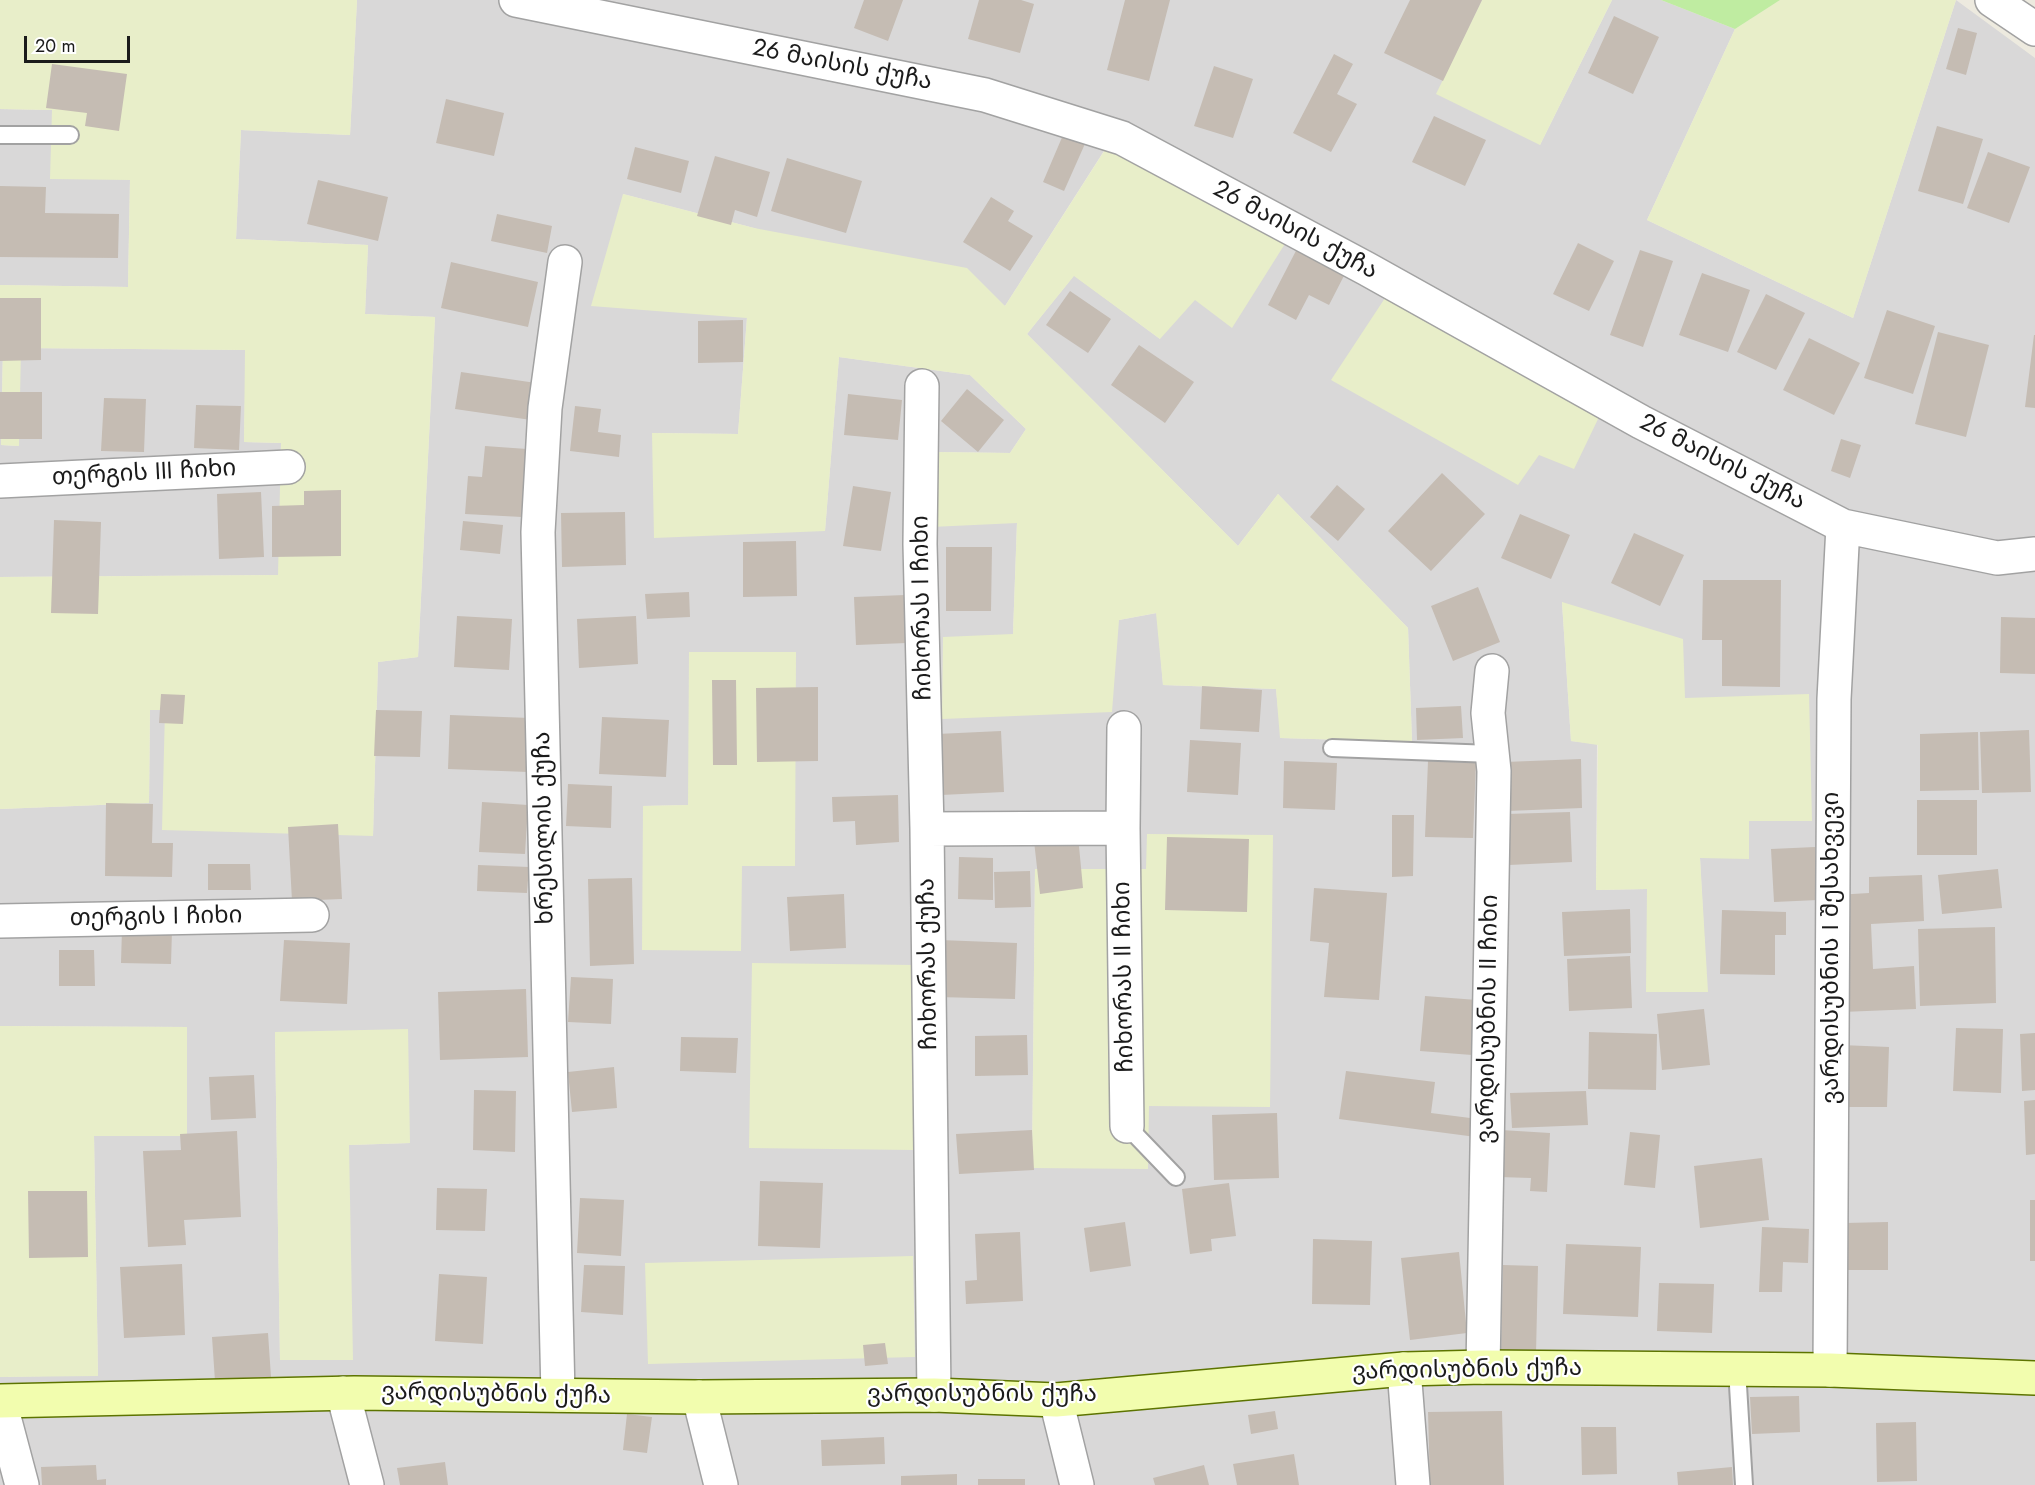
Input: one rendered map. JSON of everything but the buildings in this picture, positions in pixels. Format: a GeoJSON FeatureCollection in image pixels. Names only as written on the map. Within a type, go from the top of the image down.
{"type":"FeatureCollection","features":[{"type":"Feature","properties":{"kind":"street","name":"26 მაისის ქუჩა"},"geometry":{"type":"LineString","coordinates":[[516,0],[985,95],[1122,138],[1367,268],[1641,422],[1843,526],[1997,558],[2035,554]]}},
{"type":"Feature","properties":{"kind":"street"},"geometry":{"type":"LineString","coordinates":[[1992,0],[2035,29]]}},
{"type":"Feature","properties":{"kind":"street","name":"ხრესილის ქუჩა"},"geometry":{"type":"LineString","coordinates":[[558,1395],[538,532],[545,408],[565,262]]}},
{"type":"Feature","properties":{"kind":"street","name":"ჩიხორას I ჩიხი"},"geometry":{"type":"LineString","coordinates":[[922,386],[920,544],[927,830]]}},
{"type":"Feature","properties":{"kind":"street","name":"თერგის III ჩიხი"},"geometry":{"type":"LineString","coordinates":[[0,481],[288,467]]}},
{"type":"Feature","properties":{"kind":"street","name":"ვარდისუბნის I შესახვევი"},"geometry":{"type":"LineString","coordinates":[[1830,1370],[1834,699],[1843,526]]}},
{"type":"Feature","properties":{"kind":"street","name":"ვარდისუბნის II ჩიხი"},"geometry":{"type":"LineString","coordinates":[[1483,1367],[1492,754],[1488,713],[1492,671]]}},
{"type":"Feature","properties":{"kind":"street"},"geometry":{"type":"LineString","coordinates":[[927,830],[1123,828],[1124,728]]}},
{"type":"Feature","properties":{"kind":"street","name":"ჩიხორას II ჩიხი"},"geometry":{"type":"LineString","coordinates":[[1123,828],[1128,1126]]}},
{"type":"Feature","properties":{"kind":"street","name":"ჩიხორას ქუჩა"},"geometry":{"type":"LineString","coordinates":[[927,830],[934,1395]]}},
{"type":"Feature","properties":{"kind":"street","name":"თერგის I ჩიხი"},"geometry":{"type":"LineString","coordinates":[[0,921],[312,915]]}},
{"type":"Feature","properties":{"kind":"street","name":"ვარდისუბნის ქუჩა"},"geometry":{"type":"LineString","coordinates":[[0,1401],[343,1393],[699,1397],[934,1395],[1056,1400],[1404,1368],[1483,1367],[1830,1370],[2035,1378]]}},
{"type":"Feature","properties":{"kind":"street"},"geometry":{"type":"LineString","coordinates":[[1404,1368],[1413,1485]]}},
{"type":"Feature","properties":{"kind":"street"},"geometry":{"type":"LineString","coordinates":[[343,1393],[367,1485]]}},
{"type":"Feature","properties":{"kind":"street"},"geometry":{"type":"LineString","coordinates":[[699,1397],[721,1485]]}},
{"type":"Feature","properties":{"kind":"street"},"geometry":{"type":"LineString","coordinates":[[1056,1400],[1077,1485]]}},
{"type":"Feature","properties":{"kind":"street"},"geometry":{"type":"LineString","coordinates":[[0,1401],[22,1485]]}},
{"type":"Feature","properties":{"kind":"lane"},"geometry":{"type":"LineString","coordinates":[[0,135],[70,135]]}},
{"type":"Feature","properties":{"kind":"lane"},"geometry":{"type":"LineString","coordinates":[[1332,748],[1492,754]]}},
{"type":"Feature","properties":{"kind":"lane"},"geometry":{"type":"LineString","coordinates":[[1128,1126],[1176,1177]]}},
{"type":"Feature","properties":{"kind":"lane"},"geometry":{"type":"LineString","coordinates":[[1737,1370],[1744,1485]]}},
{"type":"Feature","properties":{"kind":"shaded area"},"geometry":{"type":"Polygon","coordinates":[[[357,0],[1482,0],[1540,145],[1612,0],[1661,0],[1735,29],[1647,220],[1853,318],[1956,0],[2035,58],[2035,1485],[0,1485],[0,1377],[98,1375],[94,1136],[187,1027],[0,1026],[0,809],[149,803],[150,710],[165,710],[373,835],[378,662],[418,657],[435,317],[365,314],[368,245],[236,239],[241,130],[350,135],[357,0]],[[1109,143],[1005,306],[754,228],[623,194],[747,317],[738,434],[652,433],[825,531],[839,357],[970,375],[1026,429],[1010,453],[934,452],[1017,522],[1013,634],[942,719],[1119,620],[1157,613],[1163,685],[1276,689],[1281,738],[1412,742],[1408,628],[1278,494],[1238,546],[1027,334],[1074,275],[1160,339],[1109,143]],[[1562,602],[1571,741],[1597,744],[1596,890],[1647,889],[1707,992],[1700,858],[1685,698],[1562,602]],[[688,805],[643,806],[742,866],[795,866],[688,805]],[[1035,869],[1032,1168],[1146,869],[1035,869]],[[275,1032],[280,1360],[349,1145],[410,1143],[275,1032]]]}},
{"type":"Feature","properties":{"kind":"shaded area"},"geometry":{"type":"Polygon","coordinates":[[[0,109],[52,110],[130,180],[128,287],[0,285],[0,109]]]}},
{"type":"Feature","properties":{"kind":"shaded area"},"geometry":{"type":"Polygon","coordinates":[[[0,347],[3,347],[1,445],[18,446],[20,348],[246,350],[244,442],[281,443],[279,575],[0,577],[0,347]]]}},
{"type":"Feature","properties":{"kind":"green space"},"geometry":{"type":"Polygon","coordinates":[[[0,0],[357,0],[350,135],[241,130],[236,239],[368,245],[365,314],[435,317],[418,657],[378,662],[373,836],[162,830],[165,710],[150,710],[149,803],[0,809],[0,577],[278,575],[281,443],[244,442],[245,350],[21,348],[19,446],[1,445],[3,348],[0,347],[0,285],[128,287],[130,180],[50,179],[52,110],[0,109],[0,0]]]}},
{"type":"Feature","properties":{"kind":"green space"},"geometry":{"type":"Polygon","coordinates":[[[1482,0],[1612,0],[1540,145],[1436,94],[1482,0]]]}},
{"type":"Feature","properties":{"kind":"green space"},"geometry":{"type":"Polygon","coordinates":[[[1661,0],[1780,0],[1735,29],[1661,0]]]}},
{"type":"Feature","properties":{"kind":"green space"},"geometry":{"type":"Polygon","coordinates":[[[1780,0],[1956,0],[1853,318],[1647,220],[1735,29],[1780,0]]]}},
{"type":"Feature","properties":{"kind":"green space"},"geometry":{"type":"Polygon","coordinates":[[[1110,142],[1288,239],[1232,328],[1195,300],[1160,339],[1074,276],[1027,334],[1238,546],[1278,494],[1408,628],[1412,742],[1280,738],[1276,689],[1163,685],[1156,613],[1119,620],[1112,712],[942,719],[943,637],[1013,634],[1017,523],[931,527],[934,452],[1010,453],[1026,429],[970,375],[839,357],[825,531],[654,538],[652,433],[738,434],[747,318],[591,306],[623,194],[754,228],[967,268],[1005,306],[1110,142]]]}},
{"type":"Feature","properties":{"kind":"green space"},"geometry":{"type":"Polygon","coordinates":[[[1385,298],[1599,417],[1574,469],[1539,455],[1518,485],[1331,380],[1385,298]]]}},
{"type":"Feature","properties":{"kind":"green space"},"geometry":{"type":"Polygon","coordinates":[[[1562,602],[1683,639],[1685,698],[1809,694],[1812,821],[1749,821],[1749,859],[1700,858],[1708,992],[1646,992],[1647,889],[1596,890],[1598,745],[1571,741],[1562,602]]]}},
{"type":"Feature","properties":{"kind":"green space"},"geometry":{"type":"Polygon","coordinates":[[[689,652],[796,652],[795,866],[742,866],[741,951],[642,950],[643,806],[688,805],[689,652]]]}},
{"type":"Feature","properties":{"kind":"green space"},"geometry":{"type":"Polygon","coordinates":[[[1147,834],[1273,835],[1270,1107],[1149,1106],[1148,1169],[1032,1168],[1035,869],[1146,869],[1147,834]]]}},
{"type":"Feature","properties":{"kind":"green space"},"geometry":{"type":"Polygon","coordinates":[[[752,963],[916,965],[913,1150],[749,1148],[752,963]]]}},
{"type":"Feature","properties":{"kind":"green space"},"geometry":{"type":"Polygon","coordinates":[[[0,1026],[187,1027],[187,1136],[94,1136],[98,1376],[0,1377],[0,1026]]]}},
{"type":"Feature","properties":{"kind":"green space"},"geometry":{"type":"Polygon","coordinates":[[[408,1029],[410,1143],[349,1145],[353,1360],[280,1360],[275,1032],[408,1029]]]}},
{"type":"Feature","properties":{"kind":"green space"},"geometry":{"type":"Polygon","coordinates":[[[913,1256],[915,1357],[648,1364],[645,1263],[913,1256]]]}}]}
